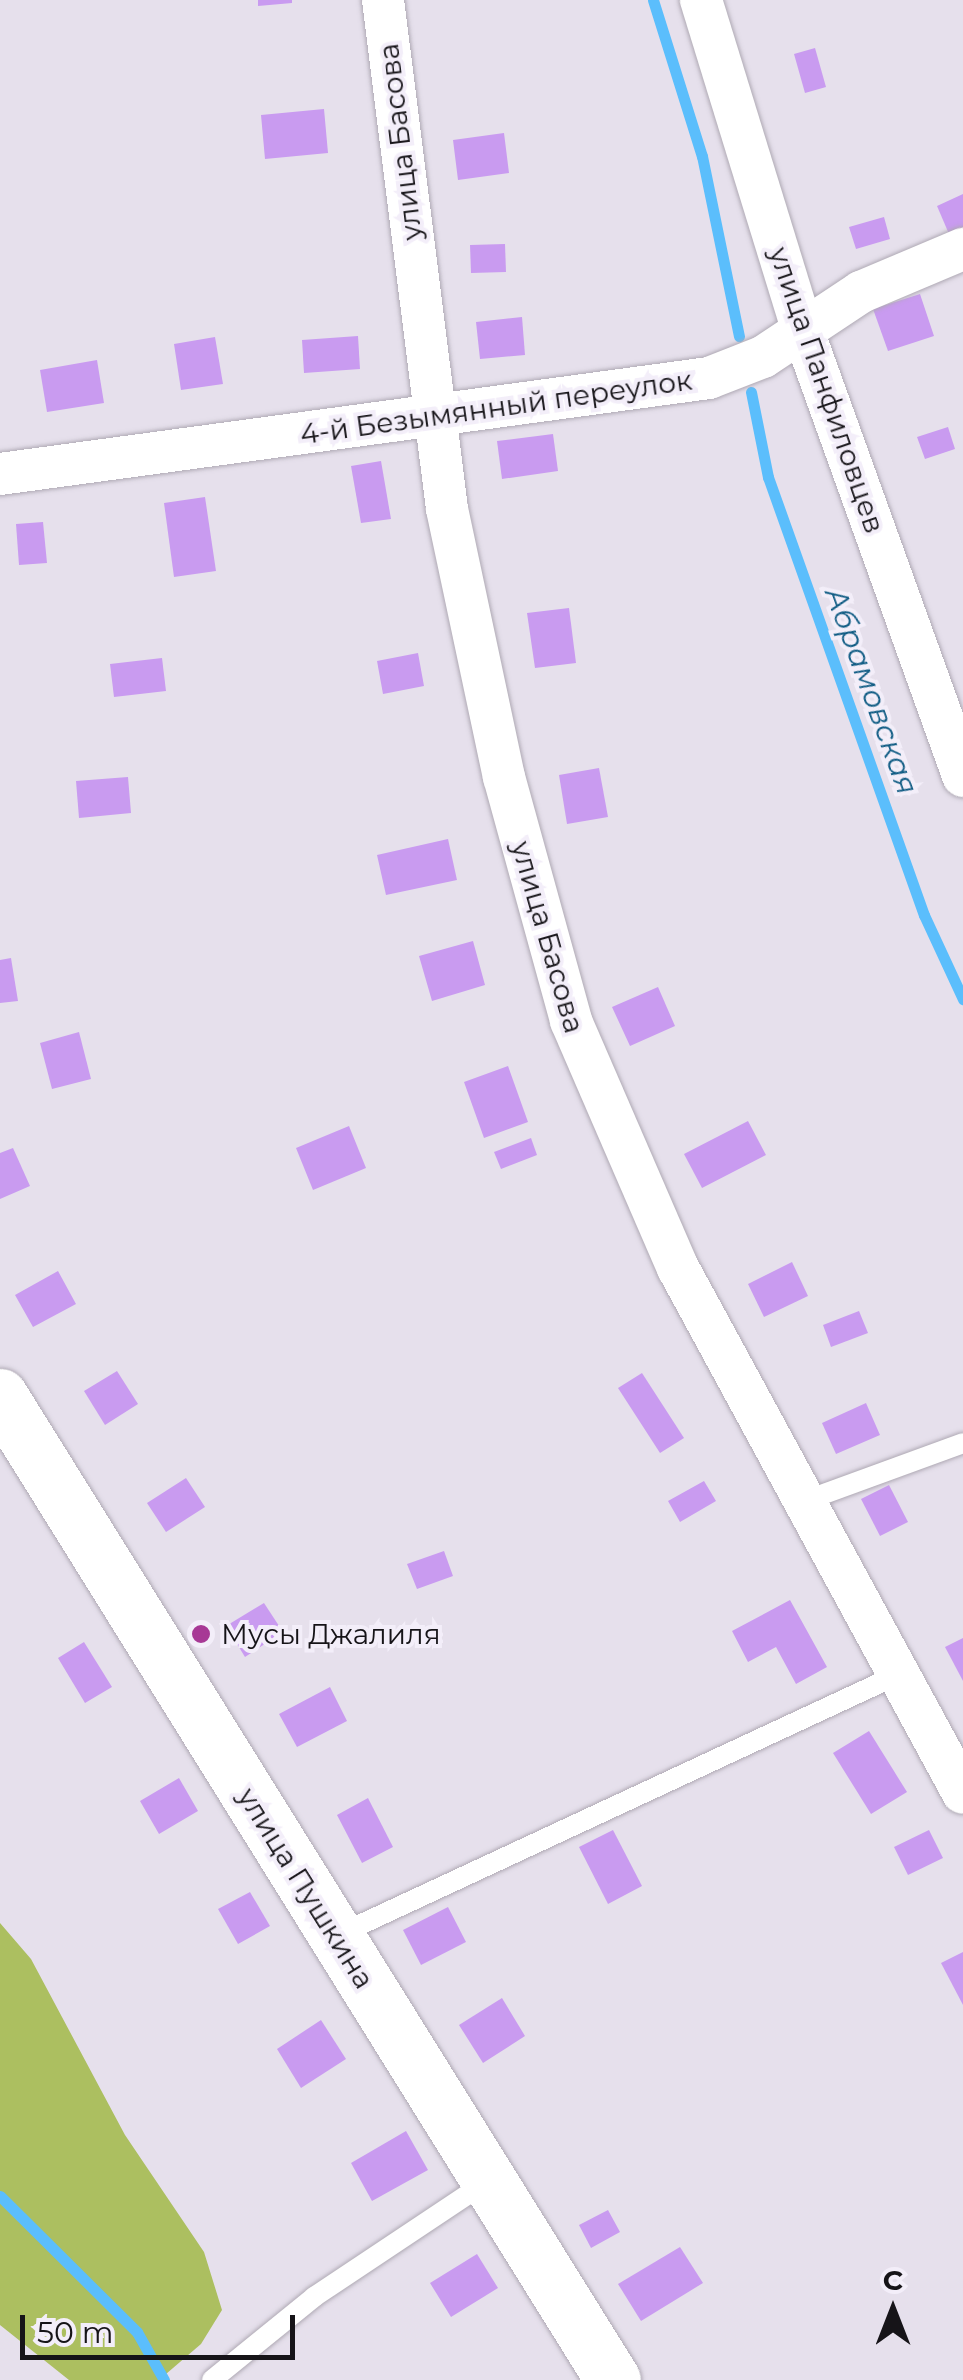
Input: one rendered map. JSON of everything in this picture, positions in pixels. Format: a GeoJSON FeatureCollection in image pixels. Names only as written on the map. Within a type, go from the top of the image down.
{"type":"FeatureCollection","features":[{"type":"Feature","properties":{"kind":"street","name":"улица Басова"},"geometry":{"type":"LineString","coordinates":[[382,0],[432,417],[504,777],[570,1021],[632,1176],[895,1676],[963,1793]]}},
{"type":"Feature","properties":{"kind":"street","name":"улица Панфиловцев"},"geometry":{"type":"LineString","coordinates":[[701,0],[804,331],[963,776]]}},
{"type":"Feature","properties":{"kind":"street","name":"4-й Безымянный переулок"},"geometry":{"type":"LineString","coordinates":[[0,474],[710,378],[804,331],[861,292],[963,250]]}},
{"type":"Feature","properties":{"kind":"street","name":"улица Пушкина"},"geometry":{"type":"LineString","coordinates":[[0,1396],[613,2380]]}},
{"type":"Feature","properties":{"kind":"lane"},"geometry":{"type":"LineString","coordinates":[[802,1502],[963,1443]]}},
{"type":"Feature","properties":{"kind":"lane"},"geometry":{"type":"LineString","coordinates":[[336,1936],[895,1676]]}},
{"type":"Feature","properties":{"kind":"lane"},"geometry":{"type":"LineString","coordinates":[[212,2380],[314,2297],[489,2180]]}},
{"type":"Feature","properties":{"kind":"green space"},"geometry":{"type":"Polygon","coordinates":[[[0,1923],[31,1959],[125,2135],[204,2252],[222,2310],[201,2344],[159,2380],[69,2380],[0,2325],[0,1923]]]}},
{"type":"Feature","properties":{"kind":"building"},"geometry":{"type":"Polygon","coordinates":[[[258,0],[292,0],[292,3],[258,6],[258,0]]]}},
{"type":"Feature","properties":{"kind":"building"},"geometry":{"type":"Polygon","coordinates":[[[815,48],[826,87],[805,93],[794,54],[815,48]]]}},
{"type":"Feature","properties":{"kind":"building"},"geometry":{"type":"Polygon","coordinates":[[[324,109],[328,153],[265,159],[261,115],[324,109]]]}},
{"type":"Feature","properties":{"kind":"building"},"geometry":{"type":"Polygon","coordinates":[[[504,133],[509,173],[458,180],[453,140],[504,133]]]}},
{"type":"Feature","properties":{"kind":"building"},"geometry":{"type":"Polygon","coordinates":[[[963,194],[963,227],[949,234],[937,206],[963,194]]]}},
{"type":"Feature","properties":{"kind":"building"},"geometry":{"type":"Polygon","coordinates":[[[884,217],[890,239],[856,249],[849,227],[884,217]]]}},
{"type":"Feature","properties":{"kind":"building"},"geometry":{"type":"Polygon","coordinates":[[[505,244],[506,272],[471,273],[470,245],[505,244]]]}},
{"type":"Feature","properties":{"kind":"building"},"geometry":{"type":"Polygon","coordinates":[[[920,294],[934,336],[888,351],[873,309],[920,294]]]}},
{"type":"Feature","properties":{"kind":"building"},"geometry":{"type":"Polygon","coordinates":[[[522,317],[525,355],[480,359],[476,322],[522,317]]]}},
{"type":"Feature","properties":{"kind":"building"},"geometry":{"type":"Polygon","coordinates":[[[358,336],[360,369],[304,373],[302,340],[358,336]]]}},
{"type":"Feature","properties":{"kind":"building"},"geometry":{"type":"Polygon","coordinates":[[[215,337],[223,384],[181,390],[174,344],[215,337]]]}},
{"type":"Feature","properties":{"kind":"building"},"geometry":{"type":"Polygon","coordinates":[[[97,360],[104,403],[47,412],[40,370],[97,360]]]}},
{"type":"Feature","properties":{"kind":"building"},"geometry":{"type":"Polygon","coordinates":[[[948,427],[955,449],[925,459],[917,437],[948,427]]]}},
{"type":"Feature","properties":{"kind":"building"},"geometry":{"type":"Polygon","coordinates":[[[553,434],[558,471],[502,479],[497,441],[553,434]]]}},
{"type":"Feature","properties":{"kind":"building"},"geometry":{"type":"Polygon","coordinates":[[[381,461],[391,519],[361,523],[351,466],[381,461]]]}},
{"type":"Feature","properties":{"kind":"building"},"geometry":{"type":"Polygon","coordinates":[[[205,497],[216,571],[174,577],[164,503],[205,497]]]}},
{"type":"Feature","properties":{"kind":"building"},"geometry":{"type":"Polygon","coordinates":[[[43,522],[47,563],[19,565],[16,524],[43,522]]]}},
{"type":"Feature","properties":{"kind":"building"},"geometry":{"type":"Polygon","coordinates":[[[569,608],[576,663],[535,668],[527,613],[569,608]]]}},
{"type":"Feature","properties":{"kind":"building"},"geometry":{"type":"Polygon","coordinates":[[[418,653],[424,686],[383,694],[377,661],[418,653]]]}},
{"type":"Feature","properties":{"kind":"building"},"geometry":{"type":"Polygon","coordinates":[[[162,658],[166,691],[114,697],[110,664],[162,658]]]}},
{"type":"Feature","properties":{"kind":"building"},"geometry":{"type":"Polygon","coordinates":[[[599,768],[608,817],[567,824],[559,775],[599,768]]]}},
{"type":"Feature","properties":{"kind":"building"},"geometry":{"type":"Polygon","coordinates":[[[128,777],[131,813],[79,818],[76,781],[128,777]]]}},
{"type":"Feature","properties":{"kind":"building"},"geometry":{"type":"Polygon","coordinates":[[[448,839],[457,880],[386,895],[377,855],[448,839]]]}},
{"type":"Feature","properties":{"kind":"building"},"geometry":{"type":"Polygon","coordinates":[[[473,941],[485,985],[432,1001],[419,956],[473,941]]]}},
{"type":"Feature","properties":{"kind":"building"},"geometry":{"type":"Polygon","coordinates":[[[11,958],[18,1001],[0,1003],[0,960],[11,958]]]}},
{"type":"Feature","properties":{"kind":"building"},"geometry":{"type":"Polygon","coordinates":[[[658,987],[675,1026],[630,1046],[612,1007],[658,987]]]}},
{"type":"Feature","properties":{"kind":"building"},"geometry":{"type":"Polygon","coordinates":[[[79,1032],[91,1079],[52,1089],[40,1043],[79,1032]]]}},
{"type":"Feature","properties":{"kind":"building"},"geometry":{"type":"Polygon","coordinates":[[[508,1066],[528,1122],[484,1138],[464,1082],[508,1066]]]}},
{"type":"Feature","properties":{"kind":"building"},"geometry":{"type":"Polygon","coordinates":[[[748,1121],[766,1155],[702,1188],[684,1154],[748,1121]]]}},
{"type":"Feature","properties":{"kind":"building"},"geometry":{"type":"Polygon","coordinates":[[[349,1126],[366,1168],[313,1190],[296,1148],[349,1126]]]}},
{"type":"Feature","properties":{"kind":"building"},"geometry":{"type":"Polygon","coordinates":[[[531,1138],[537,1155],[501,1169],[494,1152],[531,1138]]]}},
{"type":"Feature","properties":{"kind":"building"},"geometry":{"type":"Polygon","coordinates":[[[13,1148],[30,1186],[0,1199],[0,1153],[13,1148]]]}},
{"type":"Feature","properties":{"kind":"building"},"geometry":{"type":"Polygon","coordinates":[[[792,1262],[808,1296],[764,1317],[748,1284],[792,1262]]]}},
{"type":"Feature","properties":{"kind":"building"},"geometry":{"type":"Polygon","coordinates":[[[58,1271],[76,1304],[33,1327],[15,1295],[58,1271]]]}},
{"type":"Feature","properties":{"kind":"building"},"geometry":{"type":"Polygon","coordinates":[[[859,1311],[868,1333],[831,1347],[823,1325],[859,1311]]]}},
{"type":"Feature","properties":{"kind":"building"},"geometry":{"type":"Polygon","coordinates":[[[117,1371],[138,1404],[105,1425],[84,1391],[117,1371]]]}},
{"type":"Feature","properties":{"kind":"building"},"geometry":{"type":"Polygon","coordinates":[[[642,1373],[684,1438],[660,1453],[618,1388],[642,1373]]]}},
{"type":"Feature","properties":{"kind":"building"},"geometry":{"type":"Polygon","coordinates":[[[866,1403],[880,1435],[836,1454],[822,1423],[866,1403]]]}},
{"type":"Feature","properties":{"kind":"building"},"geometry":{"type":"Polygon","coordinates":[[[186,1478],[205,1507],[166,1532],[147,1503],[186,1478]]]}},
{"type":"Feature","properties":{"kind":"building"},"geometry":{"type":"Polygon","coordinates":[[[704,1481],[716,1501],[680,1522],[668,1501],[704,1481]]]}},
{"type":"Feature","properties":{"kind":"building"},"geometry":{"type":"Polygon","coordinates":[[[889,1485],[908,1522],[880,1536],[861,1499],[889,1485]]]}},
{"type":"Feature","properties":{"kind":"building"},"geometry":{"type":"Polygon","coordinates":[[[444,1551],[453,1576],[417,1589],[407,1564],[444,1551]]]}},
{"type":"Feature","properties":{"kind":"building"},"geometry":{"type":"Polygon","coordinates":[[[790,1600],[827,1667],[796,1684],[776,1647],[748,1662],[732,1631],[790,1600]]]}},
{"type":"Feature","properties":{"kind":"building"},"geometry":{"type":"Polygon","coordinates":[[[264,1603],[283,1632],[245,1657],[226,1626],[264,1603]]]}},
{"type":"Feature","properties":{"kind":"building"},"geometry":{"type":"Polygon","coordinates":[[[963,1638],[963,1681],[945,1647],[963,1638]]]}},
{"type":"Feature","properties":{"kind":"building"},"geometry":{"type":"Polygon","coordinates":[[[84,1642],[112,1687],[85,1703],[58,1658],[84,1642]]]}},
{"type":"Feature","properties":{"kind":"building"},"geometry":{"type":"Polygon","coordinates":[[[330,1687],[347,1721],[297,1747],[279,1714],[330,1687]]]}},
{"type":"Feature","properties":{"kind":"building"},"geometry":{"type":"Polygon","coordinates":[[[869,1731],[907,1792],[871,1814],[833,1753],[869,1731]]]}},
{"type":"Feature","properties":{"kind":"building"},"geometry":{"type":"Polygon","coordinates":[[[179,1778],[198,1811],[159,1834],[140,1801],[179,1778]]]}},
{"type":"Feature","properties":{"kind":"building"},"geometry":{"type":"Polygon","coordinates":[[[368,1798],[393,1847],[362,1863],[337,1815],[368,1798]]]}},
{"type":"Feature","properties":{"kind":"building"},"geometry":{"type":"Polygon","coordinates":[[[613,1830],[642,1886],[608,1904],[579,1847],[613,1830]]]}},
{"type":"Feature","properties":{"kind":"building"},"geometry":{"type":"Polygon","coordinates":[[[929,1830],[943,1858],[908,1875],[894,1847],[929,1830]]]}},
{"type":"Feature","properties":{"kind":"building"},"geometry":{"type":"Polygon","coordinates":[[[250,1892],[270,1926],[238,1944],[218,1909],[250,1892]]]}},
{"type":"Feature","properties":{"kind":"building"},"geometry":{"type":"Polygon","coordinates":[[[448,1907],[466,1942],[421,1965],[403,1930],[448,1907]]]}},
{"type":"Feature","properties":{"kind":"building"},"geometry":{"type":"Polygon","coordinates":[[[963,1952],[963,2005],[941,1963],[963,1952]]]}},
{"type":"Feature","properties":{"kind":"building"},"geometry":{"type":"Polygon","coordinates":[[[502,1998],[525,2036],[483,2063],[459,2025],[502,1998]]]}},
{"type":"Feature","properties":{"kind":"building"},"geometry":{"type":"Polygon","coordinates":[[[321,2020],[346,2059],[301,2088],[277,2049],[321,2020]]]}},
{"type":"Feature","properties":{"kind":"building"},"geometry":{"type":"Polygon","coordinates":[[[406,2131],[428,2170],[372,2201],[351,2163],[406,2131]]]}},
{"type":"Feature","properties":{"kind":"building"},"geometry":{"type":"Polygon","coordinates":[[[608,2210],[620,2232],[591,2248],[579,2225],[608,2210]]]}},
{"type":"Feature","properties":{"kind":"building"},"geometry":{"type":"Polygon","coordinates":[[[680,2247],[703,2283],[641,2321],[618,2284],[680,2247]]]}},
{"type":"Feature","properties":{"kind":"building"},"geometry":{"type":"Polygon","coordinates":[[[477,2254],[498,2288],[451,2317],[430,2283],[477,2254]]]}},
{"type":"Feature","properties":{"kind":"waterway","name":"Абрамовская"},"geometry":{"type":"LineString","coordinates":[[653,0],[702,156],[739,336]]}},
{"type":"Feature","properties":{"kind":"waterway","name":"Абрамовская"},"geometry":{"type":"LineString","coordinates":[[751,392],[768,477],[924,915],[963,999]]}},
{"type":"Feature","properties":{"kind":"waterway"},"geometry":{"type":"LineString","coordinates":[[0,2196],[137,2332],[164,2380]]}},
{"type":"Feature","properties":{"kind":"place","name":"Мусы Джалиля"},"geometry":{"type":"Point","coordinates":[201,1634]}}]}
